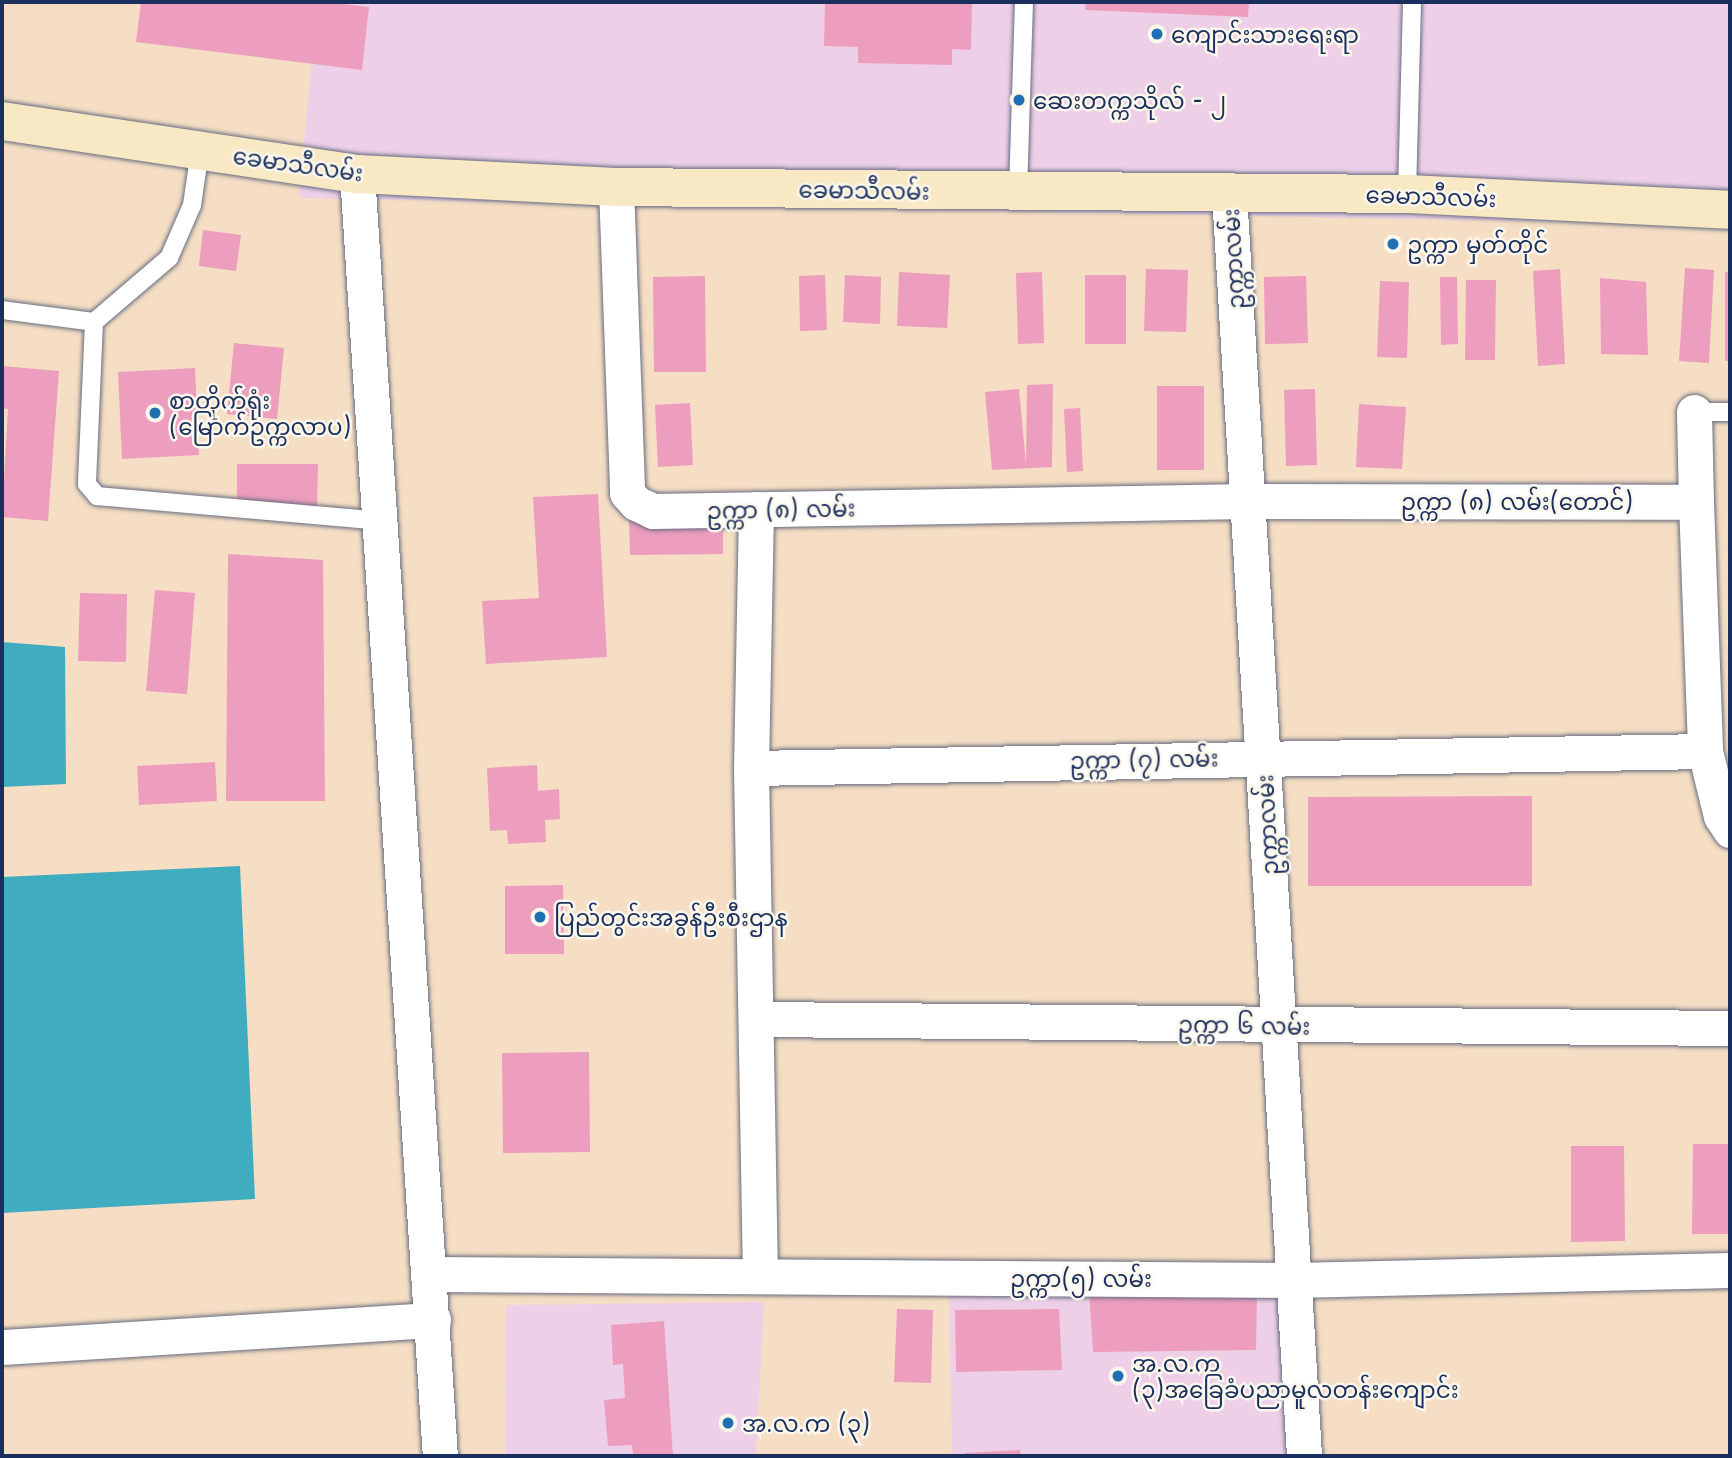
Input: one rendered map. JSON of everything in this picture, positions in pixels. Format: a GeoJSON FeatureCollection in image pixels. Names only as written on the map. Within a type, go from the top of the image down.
{"type":"FeatureCollection","features":[{"type":"Feature","properties":{"kind":"main road","name":"ခေမာသီလမ်း"},"geometry":{"type":"LineString","coordinates":[[2,121],[357,174],[617,187],[1407,194],[1730,210]]}},
{"type":"Feature","properties":{"kind":"street"},"geometry":{"type":"LineString","coordinates":[[357,174],[431,1273],[440,1456]]}},
{"type":"Feature","properties":{"kind":"street","name":"ဥက္ကာ (၈) လမ်း"},"geometry":{"type":"LineString","coordinates":[[617,187],[627,493],[653,511],[1248,500]]}},
{"type":"Feature","properties":{"kind":"street","name":"ဥက္ကာလမ်း"},"geometry":{"type":"LineString","coordinates":[[1229,193],[1304,1456]]}},
{"type":"Feature","properties":{"kind":"street"},"geometry":{"type":"LineString","coordinates":[[1695,412],[1705,751],[1721,816],[1730,830]]}},
{"type":"Feature","properties":{"kind":"street","name":"ဥက္ကာ (၈) လမ်း(တောင်)"},"geometry":{"type":"LineString","coordinates":[[1248,500],[1696,502]]}},
{"type":"Feature","properties":{"kind":"street"},"geometry":{"type":"LineString","coordinates":[[756,509],[751,768],[758,1019],[760,1276]]}},
{"type":"Feature","properties":{"kind":"street","name":"ဥက္ကာ (၇) လမ်း"},"geometry":{"type":"LineString","coordinates":[[751,768],[1263,756],[1705,751]]}},
{"type":"Feature","properties":{"kind":"street","name":"ဥက္ကာ ၆ လမ်း"},"geometry":{"type":"LineString","coordinates":[[758,1019],[1279,1026],[1730,1028]]}},
{"type":"Feature","properties":{"kind":"street","name":"ဥက္ကာ(၅) လမ်း"},"geometry":{"type":"LineString","coordinates":[[431,1273],[1294,1280],[1730,1270]]}},
{"type":"Feature","properties":{"kind":"street"},"geometry":{"type":"LineString","coordinates":[[2,1347],[433,1320]]}},
{"type":"Feature","properties":{"kind":"lane"},"geometry":{"type":"LineString","coordinates":[[1018,192],[1024,2]]}},
{"type":"Feature","properties":{"kind":"lane"},"geometry":{"type":"LineString","coordinates":[[1407,194],[1412,2]]}},
{"type":"Feature","properties":{"kind":"lane"},"geometry":{"type":"LineString","coordinates":[[200,151],[192,205],[169,258],[94,322],[87,484],[97,496],[382,521]]}},
{"type":"Feature","properties":{"kind":"lane"},"geometry":{"type":"LineString","coordinates":[[2,310],[94,322]]}},
{"type":"Feature","properties":{"kind":"lane"},"geometry":{"type":"LineString","coordinates":[[1695,412],[1730,412]]}},
{"type":"Feature","properties":{"kind":"shaded area","name":"ဆေးတက္ကသိုလ် - ၂"},"geometry":{"type":"Polygon","coordinates":[[[317,2],[1730,2],[1730,225],[299,198],[317,2]]]}},
{"type":"Feature","properties":{"kind":"shaded area","name":"အ.လ.က (၃)အခြေခံပညာမူလတန်းကျောင်း"},"geometry":{"type":"Polygon","coordinates":[[[1284,1290],[1287,1456],[952,1456],[949,1295],[1284,1290]]]}},
{"type":"Feature","properties":{"kind":"shaded area"},"geometry":{"type":"Polygon","coordinates":[[[764,1302],[756,1456],[505,1456],[506,1305],[764,1302]]]}},
{"type":"Feature","properties":{"kind":"water"},"geometry":{"type":"Polygon","coordinates":[[[2,642],[65,647],[66,784],[2,787],[2,642]]]}},
{"type":"Feature","properties":{"kind":"water"},"geometry":{"type":"Polygon","coordinates":[[[240,866],[255,1199],[2,1213],[2,877],[240,866]]]}},
{"type":"Feature","properties":{"kind":"building"},"geometry":{"type":"Polygon","coordinates":[[[141,2],[325,2],[369,7],[362,70],[136,42],[141,2]]]}},
{"type":"Feature","properties":{"kind":"building"},"geometry":{"type":"Polygon","coordinates":[[[825,2],[972,2],[971,50],[952,49],[952,65],[858,63],[858,47],[824,46],[825,2]]]}},
{"type":"Feature","properties":{"kind":"building"},"geometry":{"type":"Polygon","coordinates":[[[1086,2],[1249,2],[1248,17],[1085,10],[1086,2]]]}},
{"type":"Feature","properties":{"kind":"building"},"geometry":{"type":"Polygon","coordinates":[[[203,230],[241,235],[236,271],[199,266],[203,230]]]}},
{"type":"Feature","properties":{"kind":"building"},"geometry":{"type":"Polygon","coordinates":[[[1685,268],[1714,270],[1709,363],[1679,361],[1685,268]]]}},
{"type":"Feature","properties":{"kind":"building"},"geometry":{"type":"Polygon","coordinates":[[[1146,269],[1188,270],[1186,332],[1144,331],[1146,269]]]}},
{"type":"Feature","properties":{"kind":"building"},"geometry":{"type":"Polygon","coordinates":[[[1560,269],[1565,364],[1538,366],[1533,271],[1560,269]]]}},
{"type":"Feature","properties":{"kind":"building"},"geometry":{"type":"Polygon","coordinates":[[[899,272],[950,275],[947,328],[897,326],[899,272]]]}},
{"type":"Feature","properties":{"kind":"building"},"geometry":{"type":"Polygon","coordinates":[[[1042,272],[1044,343],[1018,344],[1016,273],[1042,272]]]}},
{"type":"Feature","properties":{"kind":"building"},"geometry":{"type":"Polygon","coordinates":[[[1725,272],[1730,272],[1730,361],[1725,361],[1725,272]]]}},
{"type":"Feature","properties":{"kind":"building"},"geometry":{"type":"Polygon","coordinates":[[[825,275],[827,330],[800,331],[799,276],[825,275]]]}},
{"type":"Feature","properties":{"kind":"building"},"geometry":{"type":"Polygon","coordinates":[[[845,275],[881,277],[880,324],[843,322],[845,275]]]}},
{"type":"Feature","properties":{"kind":"building"},"geometry":{"type":"Polygon","coordinates":[[[1085,275],[1126,275],[1126,344],[1085,344],[1085,275]]]}},
{"type":"Feature","properties":{"kind":"building"},"geometry":{"type":"Polygon","coordinates":[[[705,276],[706,372],[654,372],[653,277],[705,276]]]}},
{"type":"Feature","properties":{"kind":"building"},"geometry":{"type":"Polygon","coordinates":[[[1306,276],[1308,343],[1265,344],[1264,277],[1306,276]]]}},
{"type":"Feature","properties":{"kind":"building"},"geometry":{"type":"Polygon","coordinates":[[[1440,277],[1457,277],[1458,344],[1441,345],[1440,277]]]}},
{"type":"Feature","properties":{"kind":"building"},"geometry":{"type":"Polygon","coordinates":[[[1600,278],[1646,282],[1648,355],[1601,354],[1600,278]]]}},
{"type":"Feature","properties":{"kind":"building"},"geometry":{"type":"Polygon","coordinates":[[[1466,280],[1496,280],[1495,360],[1465,360],[1466,280]]]}},
{"type":"Feature","properties":{"kind":"building"},"geometry":{"type":"Polygon","coordinates":[[[1380,281],[1409,282],[1407,358],[1377,357],[1380,281]]]}},
{"type":"Feature","properties":{"kind":"building"},"geometry":{"type":"Polygon","coordinates":[[[234,343],[284,348],[277,419],[227,414],[234,343]]]}},
{"type":"Feature","properties":{"kind":"building"},"geometry":{"type":"Polygon","coordinates":[[[2,366],[59,371],[48,521],[2,517],[8,409],[2,408],[2,366]]]}},
{"type":"Feature","properties":{"kind":"building"},"geometry":{"type":"Polygon","coordinates":[[[195,368],[199,455],[122,459],[118,372],[195,368]]]}},
{"type":"Feature","properties":{"kind":"building"},"geometry":{"type":"Polygon","coordinates":[[[1053,384],[1052,467],[992,470],[985,392],[1019,389],[1026,464],[1027,385],[1053,384]]]}},
{"type":"Feature","properties":{"kind":"building"},"geometry":{"type":"Polygon","coordinates":[[[1157,386],[1204,386],[1204,470],[1157,470],[1157,386]]]}},
{"type":"Feature","properties":{"kind":"building"},"geometry":{"type":"Polygon","coordinates":[[[1315,389],[1317,465],[1286,466],[1284,390],[1315,389]]]}},
{"type":"Feature","properties":{"kind":"building"},"geometry":{"type":"Polygon","coordinates":[[[690,403],[693,465],[658,467],[655,405],[690,403]]]}},
{"type":"Feature","properties":{"kind":"building"},"geometry":{"type":"Polygon","coordinates":[[[1359,404],[1406,407],[1402,469],[1356,467],[1359,404]]]}},
{"type":"Feature","properties":{"kind":"building"},"geometry":{"type":"Polygon","coordinates":[[[1080,408],[1083,471],[1067,472],[1064,409],[1080,408]]]}},
{"type":"Feature","properties":{"kind":"building"},"geometry":{"type":"Polygon","coordinates":[[[237,464],[318,464],[317,507],[237,507],[237,464]]]}},
{"type":"Feature","properties":{"kind":"building"},"geometry":{"type":"Polygon","coordinates":[[[598,494],[607,657],[486,664],[482,601],[539,598],[533,497],[598,494]]]}},
{"type":"Feature","properties":{"kind":"building"},"geometry":{"type":"Polygon","coordinates":[[[723,515],[723,554],[630,555],[629,516],[723,515]]]}},
{"type":"Feature","properties":{"kind":"building"},"geometry":{"type":"Polygon","coordinates":[[[228,554],[323,560],[325,801],[226,801],[228,554]]]}},
{"type":"Feature","properties":{"kind":"building"},"geometry":{"type":"Polygon","coordinates":[[[155,590],[195,593],[187,694],[146,691],[155,590]]]}},
{"type":"Feature","properties":{"kind":"building"},"geometry":{"type":"Polygon","coordinates":[[[80,593],[127,594],[126,662],[78,661],[80,593]]]}},
{"type":"Feature","properties":{"kind":"building"},"geometry":{"type":"Polygon","coordinates":[[[215,762],[217,801],[139,805],[137,766],[215,762]]]}},
{"type":"Feature","properties":{"kind":"building"},"geometry":{"type":"Polygon","coordinates":[[[537,765],[538,791],[559,789],[560,819],[545,820],[546,842],[508,844],[507,830],[490,831],[487,768],[537,765]]]}},
{"type":"Feature","properties":{"kind":"building"},"geometry":{"type":"Polygon","coordinates":[[[1532,796],[1532,886],[1308,886],[1308,797],[1532,796]]]}},
{"type":"Feature","properties":{"kind":"building"},"geometry":{"type":"Polygon","coordinates":[[[563,885],[564,954],[505,954],[505,886],[563,885]]]}},
{"type":"Feature","properties":{"kind":"building"},"geometry":{"type":"Polygon","coordinates":[[[589,1052],[590,1152],[503,1153],[502,1053],[589,1052]]]}},
{"type":"Feature","properties":{"kind":"building"},"geometry":{"type":"Polygon","coordinates":[[[1693,1144],[1730,1144],[1730,1234],[1692,1234],[1693,1144]]]}},
{"type":"Feature","properties":{"kind":"building"},"geometry":{"type":"Polygon","coordinates":[[[1571,1146],[1624,1146],[1625,1241],[1571,1242],[1571,1146]]]}},
{"type":"Feature","properties":{"kind":"building"},"geometry":{"type":"Polygon","coordinates":[[[1257,1290],[1256,1350],[1093,1352],[1089,1293],[1257,1290]]]}},
{"type":"Feature","properties":{"kind":"building"},"geometry":{"type":"Polygon","coordinates":[[[897,1309],[933,1310],[931,1383],[894,1382],[897,1309]]]}},
{"type":"Feature","properties":{"kind":"building"},"geometry":{"type":"Polygon","coordinates":[[[1059,1309],[1062,1370],[956,1372],[955,1310],[1059,1309]]]}},
{"type":"Feature","properties":{"kind":"building"},"geometry":{"type":"Polygon","coordinates":[[[664,1321],[673,1456],[633,1456],[632,1445],[608,1446],[604,1400],[625,1398],[623,1364],[613,1365],[611,1325],[664,1321]]]}},
{"type":"Feature","properties":{"kind":"building"},"geometry":{"type":"Polygon","coordinates":[[[1020,1450],[1021,1456],[965,1456],[965,1453],[1020,1450]]]}},
{"type":"Feature","properties":{"kind":"place","name":"ကျောင်းသားရေးရာ"},"geometry":{"type":"Point","coordinates":[1157,34]}},
{"type":"Feature","properties":{"kind":"place","name":"ဆေးတက္ကသိုလ် - ၂"},"geometry":{"type":"Point","coordinates":[1019,100]}},
{"type":"Feature","properties":{"kind":"place","name":"ဥက္ကာ မှတ်တိုင်"},"geometry":{"type":"Point","coordinates":[1393,244]}},
{"type":"Feature","properties":{"kind":"place","name":"စာတိုက်ရုံး (မြောက်ဥက္ကလာပ)"},"geometry":{"type":"Point","coordinates":[155,413]}},
{"type":"Feature","properties":{"kind":"place","name":"ပြည်တွင်းအခွန်ဦးစီးဌာန"},"geometry":{"type":"Point","coordinates":[540,917]}},
{"type":"Feature","properties":{"kind":"place","name":"အ.လ.က (၃)အခြေခံပညာမူလတန်းကျောင်း"},"geometry":{"type":"Point","coordinates":[1118,1376]}},
{"type":"Feature","properties":{"kind":"place","name":"အ.လ.က (၃)"},"geometry":{"type":"Point","coordinates":[728,1423]}}]}
